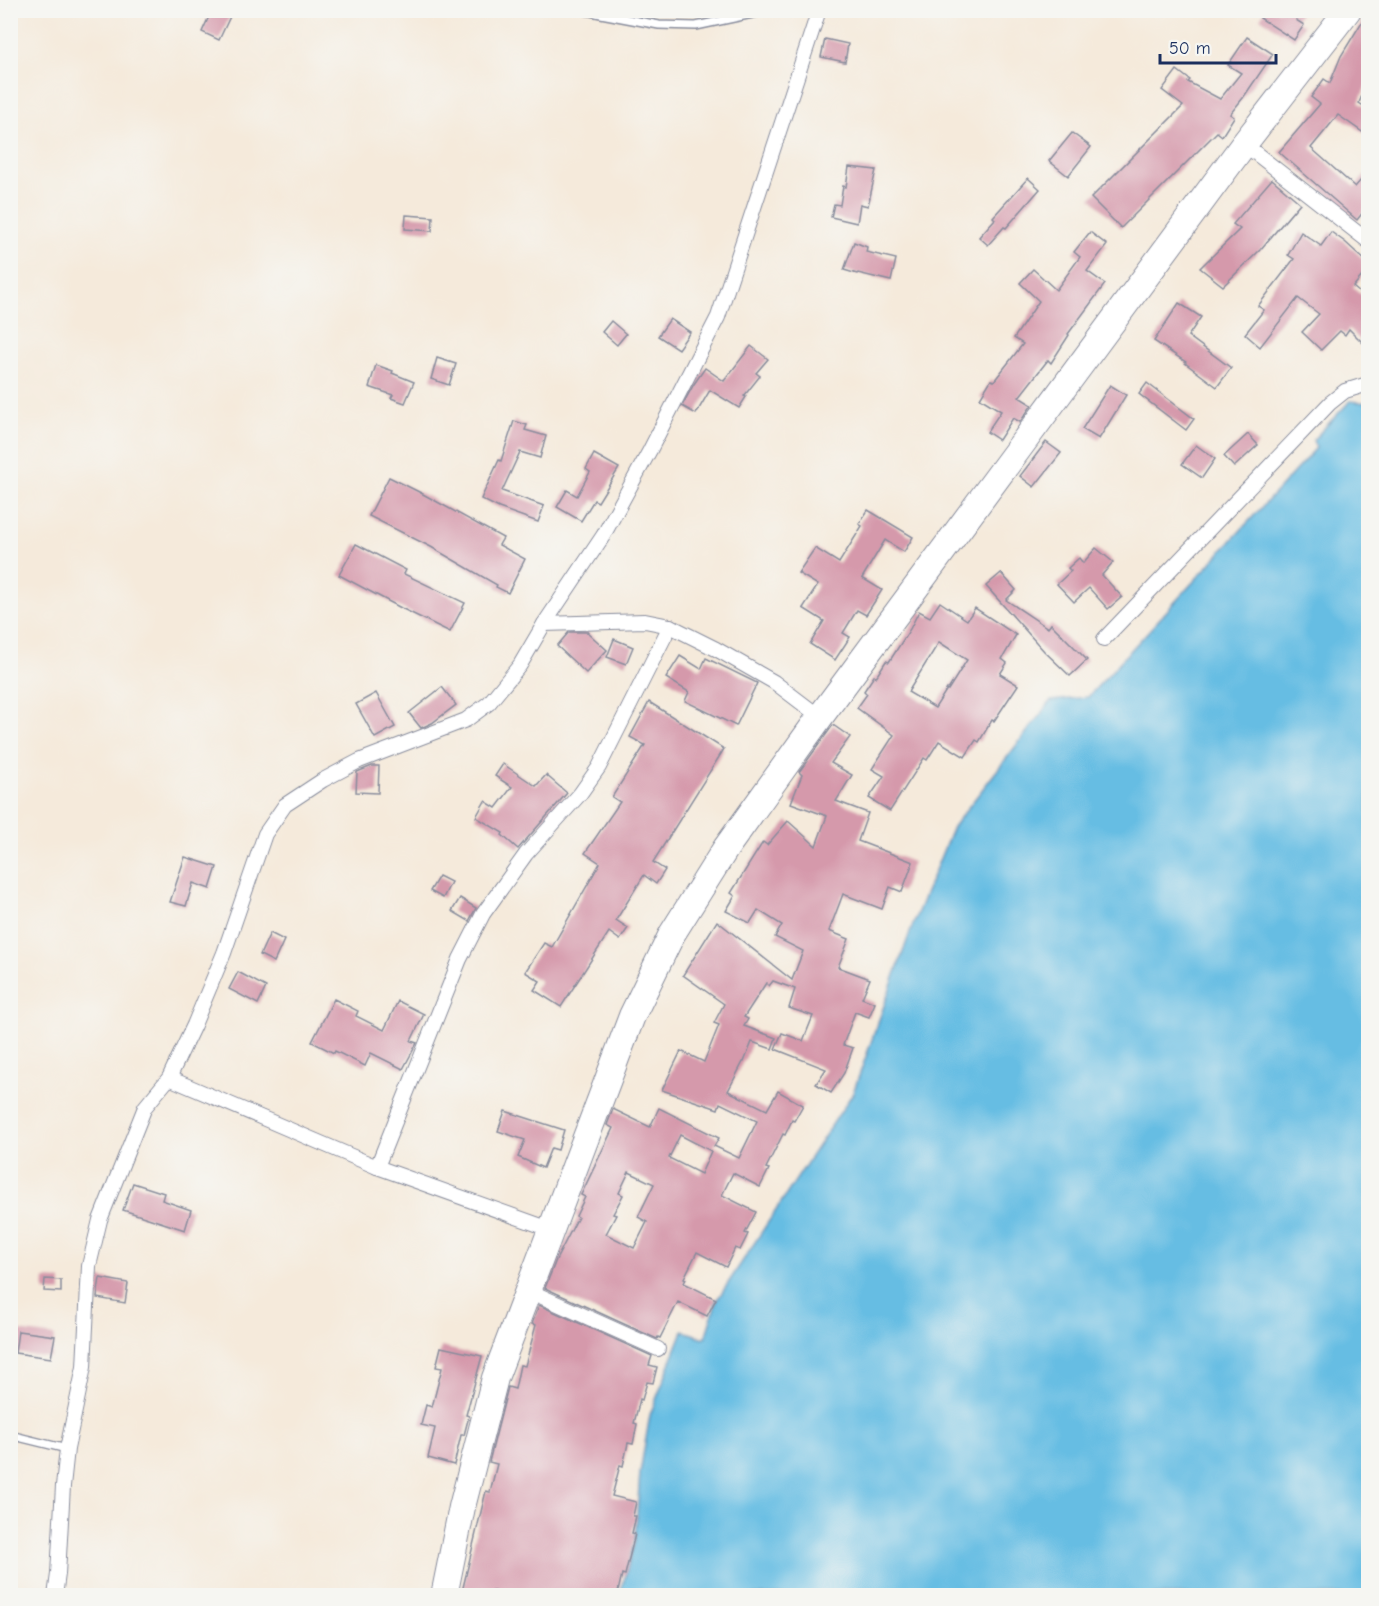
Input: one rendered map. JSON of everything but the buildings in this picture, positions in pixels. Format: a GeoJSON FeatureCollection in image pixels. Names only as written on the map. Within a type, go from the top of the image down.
{"type":"FeatureCollection","features":[{"type":"Feature","properties":{"kind":"highway"},"geometry":{"type":"LineString","coordinates":[[444,1596],[462,1507],[495,1378],[632,1016],[672,934],[726,848],[820,717],[1244,144],[1348,10]]}},
{"type":"Feature","properties":{"kind":"street"},"geometry":{"type":"LineString","coordinates":[[55,1596],[67,1449],[84,1367],[89,1266],[100,1220],[145,1107],[169,1078],[194,1025],[224,953],[266,834],[285,805],[322,780],[359,761],[466,720],[489,703],[520,665],[544,624],[603,536],[718,317],[819,10]]}},
{"type":"Feature","properties":{"kind":"street"},"geometry":{"type":"LineString","coordinates":[[1244,144],[1366,235]]}},
{"type":"Feature","properties":{"kind":"street"},"geometry":{"type":"LineString","coordinates":[[1104,639],[1330,403],[1345,391],[1368,384]]}},
{"type":"Feature","properties":{"kind":"street"},"geometry":{"type":"LineString","coordinates":[[544,624],[645,621],[670,626],[774,682],[820,717]]}},
{"type":"Feature","properties":{"kind":"street"},"geometry":{"type":"LineString","coordinates":[[376,1167],[460,959],[483,914],[526,855],[580,794],[599,767],[670,626]]}},
{"type":"Feature","properties":{"kind":"street"},"geometry":{"type":"LineString","coordinates":[[169,1078],[376,1167],[550,1229]]}},
{"type":"Feature","properties":{"kind":"street"},"geometry":{"type":"LineString","coordinates":[[527,1290],[658,1349]]}},
{"type":"Feature","properties":{"kind":"lane"},"geometry":{"type":"LineString","coordinates":[[580,10],[659,25],[696,26],[772,10]]}},
{"type":"Feature","properties":{"kind":"lane"},"geometry":{"type":"LineString","coordinates":[[10,1435],[67,1449]]}},
{"type":"Feature","properties":{"kind":"water"},"geometry":{"type":"Polygon","coordinates":[[[1350,401],[1368,403],[1368,1595],[620,1595],[635,1541],[640,1473],[650,1415],[683,1331],[705,1338],[717,1300],[853,1093],[913,924],[953,827],[1051,701],[1088,697],[1316,448],[1313,440],[1350,401]]]}}]}
